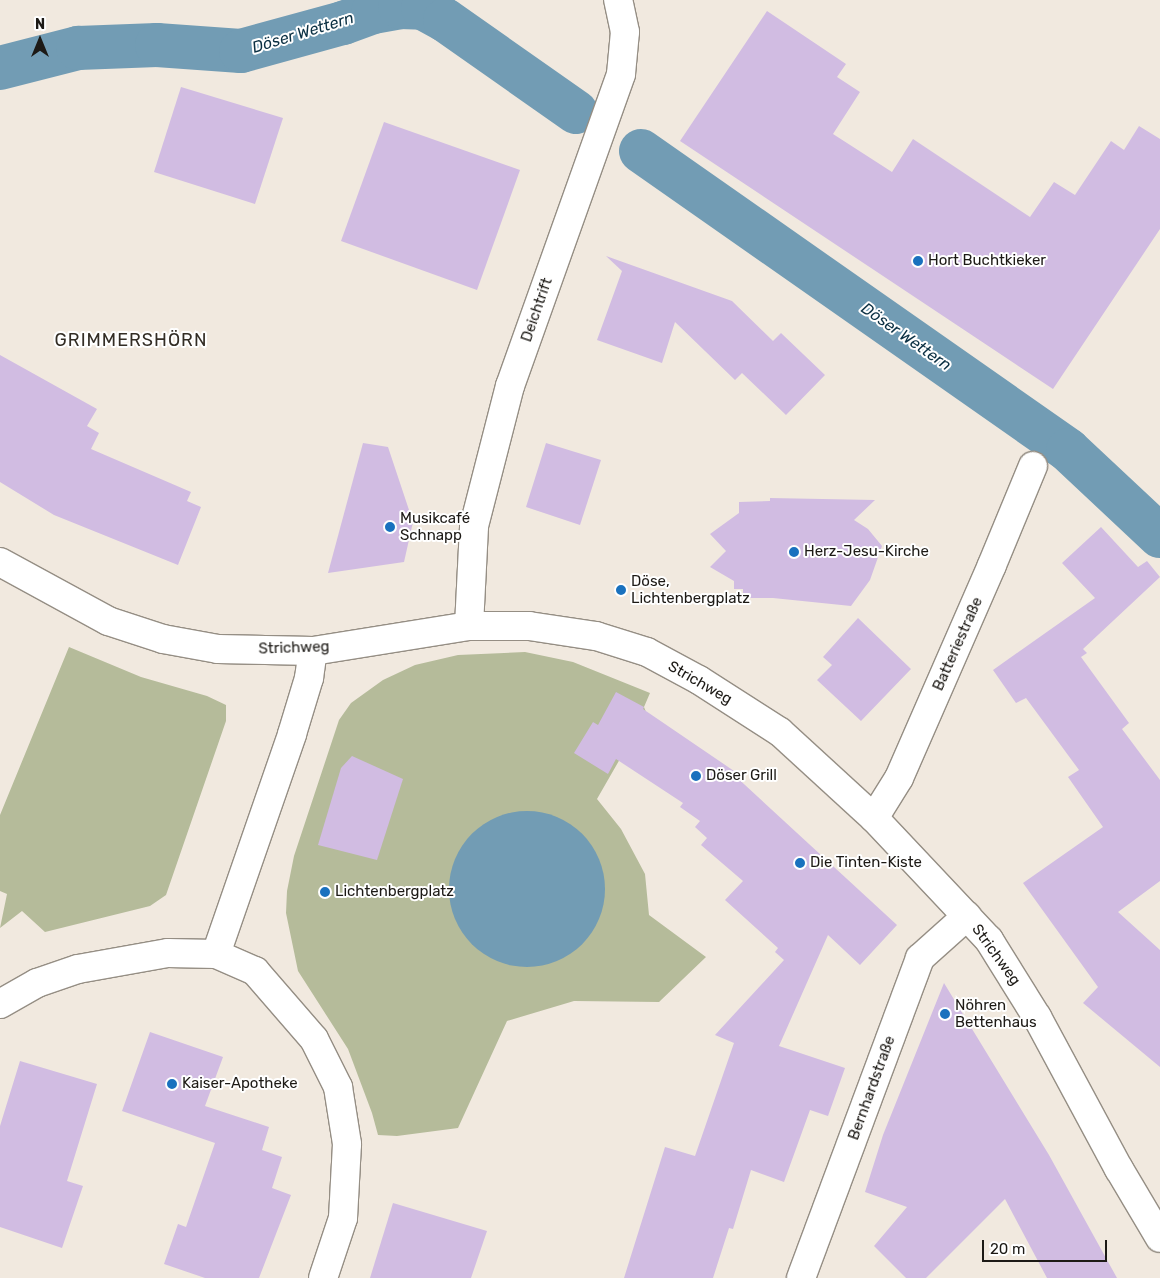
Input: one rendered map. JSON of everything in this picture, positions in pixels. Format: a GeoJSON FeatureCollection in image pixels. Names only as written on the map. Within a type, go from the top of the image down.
{"type":"FeatureCollection","features":[{"type":"Feature","properties":{"kind":"street","name":"Deichtrift"},"geometry":{"type":"LineString","coordinates":[[469,626],[474,526],[510,386],[621,74],[625,32],[618,0]]}},
{"type":"Feature","properties":{"kind":"street","name":"Batteriestraße"},"geometry":{"type":"LineString","coordinates":[[874,818],[900,778],[1033,466]]}},
{"type":"Feature","properties":{"kind":"street","name":"Strichweg"},"geometry":{"type":"LineString","coordinates":[[0,562],[108,621],[163,639],[218,649],[313,651],[469,626],[539,627],[596,636],[647,652],[699,680],[780,732],[874,818],[989,940],[1037,1016],[1119,1169],[1160,1238]]}},
{"type":"Feature","properties":{"kind":"street"},"geometry":{"type":"LineString","coordinates":[[216,954],[292,734],[308,678],[313,651]]}},
{"type":"Feature","properties":{"kind":"street","name":"Bernhardstraße"},"geometry":{"type":"LineString","coordinates":[[801,1278],[920,958],[967,916]]}},
{"type":"Feature","properties":{"kind":"street"},"geometry":{"type":"LineString","coordinates":[[0,1004],[37,983],[78,969],[168,954],[216,954],[254,971],[314,1039],[338,1086],[347,1144],[343,1218],[323,1278]]}},
{"type":"Feature","properties":{"kind":"green space"},"geometry":{"type":"Polygon","coordinates":[[[69,647],[141,677],[207,696],[226,705],[226,721],[166,895],[150,906],[45,932],[22,911],[0,928],[7,894],[0,891],[0,815],[69,647]]]}},
{"type":"Feature","properties":{"kind":"green space","name":"Lichtenbergplatz"},"geometry":{"type":"Polygon","coordinates":[[[525,652],[573,662],[650,693],[644,707],[648,717],[628,745],[597,799],[621,829],[645,874],[649,915],[706,957],[659,1002],[574,1001],[507,1021],[458,1128],[397,1136],[378,1135],[372,1113],[348,1049],[298,971],[286,913],[287,891],[294,856],[339,720],[351,703],[383,680],[415,665],[458,655],[525,652]]]}},
{"type":"Feature","properties":{"kind":"water"},"geometry":{"type":"Polygon","coordinates":[[[527,811],[557,817],[570,824],[582,834],[592,846],[599,859],[605,889],[599,919],[592,932],[582,944],[570,954],[557,961],[527,967],[497,961],[484,954],[472,944],[462,932],[455,919],[449,889],[455,859],[462,846],[472,834],[484,824],[497,817],[527,811]]]}},
{"type":"Feature","properties":{"kind":"building"},"geometry":{"type":"Polygon","coordinates":[[[767,11],[846,64],[837,77],[860,92],[833,134],[892,172],[913,139],[1030,217],[1054,182],[1075,195],[1111,141],[1124,150],[1139,126],[1160,139],[1160,229],[1053,389],[680,141],[767,11]]]}},
{"type":"Feature","properties":{"kind":"building"},"geometry":{"type":"Polygon","coordinates":[[[181,87],[283,118],[255,204],[154,172],[181,87]]]}},
{"type":"Feature","properties":{"kind":"building"},"geometry":{"type":"Polygon","coordinates":[[[384,122],[520,170],[477,290],[341,241],[384,122]]]}},
{"type":"Feature","properties":{"kind":"building"},"geometry":{"type":"Polygon","coordinates":[[[606,256],[732,301],[773,341],[781,333],[825,375],[786,415],[742,373],[735,380],[675,322],[662,363],[597,340],[622,271],[606,256]]]}},
{"type":"Feature","properties":{"kind":"building"},"geometry":{"type":"Polygon","coordinates":[[[0,355],[97,409],[87,426],[99,433],[91,449],[191,492],[187,501],[201,507],[178,565],[54,515],[0,482],[0,355]]]}},
{"type":"Feature","properties":{"kind":"building"},"geometry":{"type":"Polygon","coordinates":[[[363,443],[388,447],[413,522],[404,562],[328,573],[363,443]]]}},
{"type":"Feature","properties":{"kind":"building"},"geometry":{"type":"Polygon","coordinates":[[[546,443],[601,460],[580,525],[526,507],[546,443]]]}},
{"type":"Feature","properties":{"kind":"building","name":"Herz-Jesu-Kirche"},"geometry":{"type":"Polygon","coordinates":[[[770,498],[875,500],[854,520],[868,529],[882,546],[870,580],[851,606],[773,598],[743,598],[743,589],[734,589],[734,581],[710,567],[726,551],[710,534],[739,513],[739,502],[770,501],[770,498]]]}},
{"type":"Feature","properties":{"kind":"building"},"geometry":{"type":"Polygon","coordinates":[[[1101,527],[1138,567],[1147,561],[1160,577],[1083,649],[1087,653],[1081,657],[1129,723],[1122,729],[1160,780],[1160,881],[1118,912],[1160,950],[1160,1067],[1083,1003],[1098,987],[1023,883],[1103,827],[1068,777],[1079,770],[1026,698],[1016,703],[993,670],[1095,598],[1062,563],[1101,527]]]}},
{"type":"Feature","properties":{"kind":"building"},"geometry":{"type":"Polygon","coordinates":[[[858,618],[911,669],[861,721],[817,680],[832,665],[823,657],[858,618]]]}},
{"type":"Feature","properties":{"kind":"building"},"geometry":{"type":"Polygon","coordinates":[[[616,692],[644,707],[643,709],[734,771],[732,773],[897,925],[860,965],[828,935],[779,1046],[845,1068],[828,1116],[810,1110],[784,1182],[751,1170],[733,1229],[729,1228],[713,1278],[624,1278],[665,1147],[695,1156],[734,1043],[715,1035],[784,960],[775,952],[778,948],[725,900],[743,881],[701,845],[707,838],[695,827],[700,821],[680,807],[683,803],[616,759],[608,774],[574,753],[593,722],[598,725],[616,692]]]}},
{"type":"Feature","properties":{"kind":"building"},"geometry":{"type":"Polygon","coordinates":[[[352,756],[403,779],[377,860],[318,845],[341,768],[352,756]]]}},
{"type":"Feature","properties":{"kind":"building"},"geometry":{"type":"Polygon","coordinates":[[[944,983],[1049,1155],[1117,1278],[1047,1278],[1005,1199],[926,1278],[906,1278],[874,1246],[907,1207],[865,1192],[883,1135],[944,983]]]}},
{"type":"Feature","properties":{"kind":"building"},"geometry":{"type":"Polygon","coordinates":[[[150,1032],[223,1057],[205,1106],[269,1127],[262,1150],[282,1157],[272,1188],[291,1195],[259,1278],[205,1278],[164,1264],[178,1224],[186,1227],[215,1143],[122,1111],[150,1032]]]}},
{"type":"Feature","properties":{"kind":"building"},"geometry":{"type":"Polygon","coordinates":[[[20,1061],[97,1084],[67,1181],[83,1186],[62,1248],[0,1227],[0,1126],[20,1061]]]}},
{"type":"Feature","properties":{"kind":"building"},"geometry":{"type":"Polygon","coordinates":[[[393,1203],[487,1231],[471,1278],[370,1278],[393,1203]]]}},
{"type":"Feature","properties":{"kind":"waterway","name":"Döser Wettern"},"geometry":{"type":"LineString","coordinates":[[0,68],[78,48],[157,45],[241,51],[343,23],[373,12],[400,7],[423,8],[445,20],[576,112]]}},
{"type":"Feature","properties":{"kind":"waterway","name":"Döser Wettern"},"geometry":{"type":"LineString","coordinates":[[641,151],[1068,450],[1160,536]]}},
{"type":"Feature","properties":{"kind":"place","name":"Hort Buchtkieker"},"geometry":{"type":"Point","coordinates":[918,261]}},
{"type":"Feature","properties":{"kind":"place","name":"Musikcafé Schnapp"},"geometry":{"type":"Point","coordinates":[390,527]}},
{"type":"Feature","properties":{"kind":"place","name":"Herz-Jesu-Kirche"},"geometry":{"type":"Point","coordinates":[794,552]}},
{"type":"Feature","properties":{"kind":"place","name":"Döse, Lichtenbergplatz"},"geometry":{"type":"Point","coordinates":[621,590]}},
{"type":"Feature","properties":{"kind":"place","name":"Döser Grill"},"geometry":{"type":"Point","coordinates":[696,776]}},
{"type":"Feature","properties":{"kind":"place","name":"Die Tinten-Kiste"},"geometry":{"type":"Point","coordinates":[800,863]}},
{"type":"Feature","properties":{"kind":"place","name":"Lichtenbergplatz"},"geometry":{"type":"Point","coordinates":[325,892]}},
{"type":"Feature","properties":{"kind":"place","name":"Nöhren Bettenhaus"},"geometry":{"type":"Point","coordinates":[945,1014]}},
{"type":"Feature","properties":{"kind":"place","name":"Kaiser-Apotheke"},"geometry":{"type":"Point","coordinates":[172,1084]}},
{"type":"Feature","properties":{"kind":"district","name":"GRIMMERSHÖRN"},"geometry":{"type":"Point","coordinates":[131,340]}}]}
